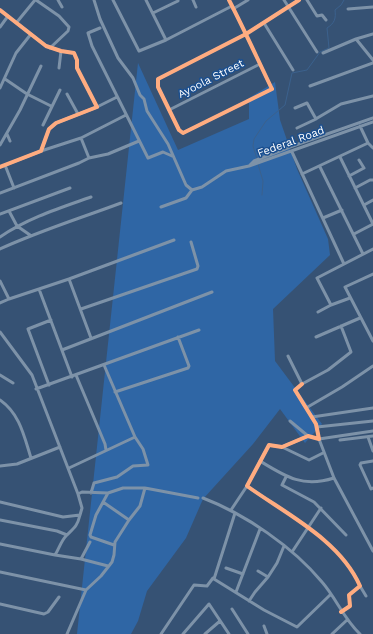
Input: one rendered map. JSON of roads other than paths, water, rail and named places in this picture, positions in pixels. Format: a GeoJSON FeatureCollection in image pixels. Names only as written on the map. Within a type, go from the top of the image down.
{"type":"FeatureCollection","features":[{"type":"Feature","properties":{"kind":"street"},"geometry":{"type":"LineString","coordinates":[[17,22],[35,0],[59,16],[69,27],[68,31],[50,48]]}},
{"type":"Feature","properties":{"kind":"street"},"geometry":{"type":"LineString","coordinates":[[58,0],[62,7]]}},
{"type":"Feature","properties":{"kind":"street"},"geometry":{"type":"LineString","coordinates":[[94,0],[100,19],[118,58],[133,78],[140,95],[144,98],[147,111],[168,144],[186,185],[192,190],[186,198],[161,207]]}},
{"type":"Feature","properties":{"kind":"street"},"geometry":{"type":"LineString","coordinates":[[113,0],[137,50],[142,51],[248,0]]}},
{"type":"Feature","properties":{"kind":"street"},"geometry":{"type":"LineString","coordinates":[[146,0],[166,40]]}},
{"type":"Feature","properties":{"kind":"street"},"geometry":{"type":"LineString","coordinates":[[153,13],[179,0]]}},
{"type":"Feature","properties":{"kind":"street"},"geometry":{"type":"LineString","coordinates":[[193,0],[196,7]]}},
{"type":"Feature","properties":{"kind":"street"},"geometry":{"type":"LineString","coordinates":[[229,0],[233,7],[246,34],[271,87],[270,90],[183,133],[179,130],[158,87],[158,79],[246,34],[299,0]]}},
{"type":"Feature","properties":{"kind":"street"},"geometry":{"type":"LineString","coordinates":[[284,0],[317,52]]}},
{"type":"Feature","properties":{"kind":"street"},"geometry":{"type":"LineString","coordinates":[[307,0],[317,16],[322,15],[326,20]]}},
{"type":"Feature","properties":{"kind":"street"},"geometry":{"type":"LineString","coordinates":[[348,9],[373,7]]}},
{"type":"Feature","properties":{"kind":"street"},"geometry":{"type":"LineString","coordinates":[[0,10],[50,48],[61,52],[74,53],[77,60],[77,68],[97,107]]}},
{"type":"Feature","properties":{"kind":"street"},"geometry":{"type":"LineString","coordinates":[[0,27],[8,16]]}},
{"type":"Feature","properties":{"kind":"street"},"geometry":{"type":"LineString","coordinates":[[264,23],[293,70]]}},
{"type":"Feature","properties":{"kind":"street"},"geometry":{"type":"LineString","coordinates":[[100,28],[88,33],[92,46],[116,97],[148,158],[163,152],[173,156]]}},
{"type":"Feature","properties":{"kind":"street"},"geometry":{"type":"LineString","coordinates":[[0,88],[16,53],[31,34]]}},
{"type":"Feature","properties":{"kind":"street"},"geometry":{"type":"LineString","coordinates":[[323,53],[356,39],[373,34]]}},
{"type":"Feature","properties":{"kind":"street"},"geometry":{"type":"LineString","coordinates":[[310,86],[373,61],[356,39]]}},
{"type":"Feature","properties":{"kind":"street"},"geometry":{"type":"LineString","coordinates":[[59,68],[61,52]]}},
{"type":"Feature","properties":{"kind":"street","name":"Ayoola Street"},"geometry":{"type":"LineString","coordinates":[[169,110],[260,64]]}},
{"type":"Feature","properties":{"kind":"street"},"geometry":{"type":"LineString","coordinates":[[0,145],[41,66]]}},
{"type":"Feature","properties":{"kind":"street"},"geometry":{"type":"LineString","coordinates":[[5,79],[27,94],[51,106]]}},
{"type":"Feature","properties":{"kind":"street"},"geometry":{"type":"LineString","coordinates":[[43,125],[60,90]]}},
{"type":"Feature","properties":{"kind":"street"},"geometry":{"type":"LineString","coordinates":[[66,94],[78,114]]}},
{"type":"Feature","properties":{"kind":"street"},"geometry":{"type":"LineString","coordinates":[[297,128],[341,104],[373,96]]}},
{"type":"Feature","properties":{"kind":"street"},"geometry":{"type":"LineString","coordinates":[[41,151],[49,129],[56,123],[97,107],[116,97]]}},
{"type":"Feature","properties":{"kind":"street"},"geometry":{"type":"LineString","coordinates":[[295,108],[307,103],[316,119]]}},
{"type":"Feature","properties":{"kind":"street"},"geometry":{"type":"LineString","coordinates":[[0,166],[50,147],[81,138],[126,115]]}},
{"type":"Feature","properties":{"kind":"street","name":"Federal Road"},"geometry":{"type":"LineString","coordinates":[[262,160],[292,152],[373,118]]}},
{"type":"Feature","properties":{"kind":"street","name":"Federal Road"},"geometry":{"type":"LineString","coordinates":[[192,190],[202,187],[226,171],[249,166],[359,125],[373,122]]}},
{"type":"Feature","properties":{"kind":"street"},"geometry":{"type":"LineString","coordinates":[[359,125],[368,143],[373,148]]}},
{"type":"Feature","properties":{"kind":"street"},"geometry":{"type":"LineString","coordinates":[[7,134],[10,141]]}},
{"type":"Feature","properties":{"kind":"street"},"geometry":{"type":"LineString","coordinates":[[81,138],[89,158]]}},
{"type":"Feature","properties":{"kind":"street"},"geometry":{"type":"LineString","coordinates":[[44,140],[50,147]]}},
{"type":"Feature","properties":{"kind":"street"},"geometry":{"type":"LineString","coordinates":[[0,193],[79,164],[89,158],[108,154],[139,141]]}},
{"type":"Feature","properties":{"kind":"street"},"geometry":{"type":"LineString","coordinates":[[302,174],[320,167],[368,143]]}},
{"type":"Feature","properties":{"kind":"street"},"geometry":{"type":"LineString","coordinates":[[292,152],[344,264]]}},
{"type":"Feature","properties":{"kind":"street"},"geometry":{"type":"LineString","coordinates":[[340,157],[373,224],[354,234]]}},
{"type":"Feature","properties":{"kind":"street"},"geometry":{"type":"LineString","coordinates":[[349,176],[364,168],[360,160]]}},
{"type":"Feature","properties":{"kind":"street"},"geometry":{"type":"LineString","coordinates":[[362,164],[366,162]]}},
{"type":"Feature","properties":{"kind":"street"},"geometry":{"type":"LineString","coordinates":[[5,165],[14,188]]}},
{"type":"Feature","properties":{"kind":"street"},"geometry":{"type":"LineString","coordinates":[[320,167],[363,254]]}},
{"type":"Feature","properties":{"kind":"street"},"geometry":{"type":"LineString","coordinates":[[354,188],[373,180]]}},
{"type":"Feature","properties":{"kind":"street"},"geometry":{"type":"LineString","coordinates":[[0,214],[70,188]]}},
{"type":"Feature","properties":{"kind":"street"},"geometry":{"type":"LineString","coordinates":[[0,236],[17,226],[91,197]]}},
{"type":"Feature","properties":{"kind":"street"},"geometry":{"type":"LineString","coordinates":[[364,205],[373,200]]}},
{"type":"Feature","properties":{"kind":"street"},"geometry":{"type":"LineString","coordinates":[[0,249],[30,235],[50,230],[121,203]]}},
{"type":"Feature","properties":{"kind":"street"},"geometry":{"type":"LineString","coordinates":[[9,210],[17,226],[30,235]]}},
{"type":"Feature","properties":{"kind":"street"},"geometry":{"type":"LineString","coordinates":[[323,218],[342,210]]}},
{"type":"Feature","properties":{"kind":"street"},"geometry":{"type":"LineString","coordinates":[[0,303],[174,240]]}},
{"type":"Feature","properties":{"kind":"street"},"geometry":{"type":"LineString","coordinates":[[81,309],[197,269],[198,266],[190,242]]}},
{"type":"Feature","properties":{"kind":"street"},"geometry":{"type":"LineString","coordinates":[[331,306],[317,278],[373,249]]}},
{"type":"Feature","properties":{"kind":"street"},"geometry":{"type":"LineString","coordinates":[[373,274],[346,287],[360,318],[373,340]]}},
{"type":"Feature","properties":{"kind":"street"},"geometry":{"type":"LineString","coordinates":[[69,279],[91,338]]}},
{"type":"Feature","properties":{"kind":"street"},"geometry":{"type":"LineString","coordinates":[[0,280],[9,299]]}},
{"type":"Feature","properties":{"kind":"street"},"geometry":{"type":"LineString","coordinates":[[39,289],[72,377]]}},
{"type":"Feature","properties":{"kind":"street"},"geometry":{"type":"LineString","coordinates":[[62,350],[212,292]]}},
{"type":"Feature","properties":{"kind":"street"},"geometry":{"type":"LineString","coordinates":[[318,312],[350,298]]}},
{"type":"Feature","properties":{"kind":"street"},"geometry":{"type":"LineString","coordinates":[[316,337],[360,318]]}},
{"type":"Feature","properties":{"kind":"street"},"geometry":{"type":"LineString","coordinates":[[49,385],[28,329],[51,320]]}},
{"type":"Feature","properties":{"kind":"street"},"geometry":{"type":"LineString","coordinates":[[341,326],[351,352],[328,370],[302,384],[295,390],[317,427],[318,439],[334,478],[373,551]]}},
{"type":"Feature","properties":{"kind":"street"},"geometry":{"type":"LineString","coordinates":[[36,389],[199,330]]}},
{"type":"Feature","properties":{"kind":"street"},"geometry":{"type":"LineString","coordinates":[[0,339],[1,334]]}},
{"type":"Feature","properties":{"kind":"street"},"geometry":{"type":"LineString","coordinates":[[1,334],[30,372],[69,468],[82,508],[77,525],[73,532],[67,535],[55,555]]}},
{"type":"Feature","properties":{"kind":"street"},"geometry":{"type":"LineString","coordinates":[[116,392],[188,368],[189,366],[178,337]]}},
{"type":"Feature","properties":{"kind":"street"},"geometry":{"type":"LineString","coordinates":[[288,356],[302,384]]}},
{"type":"Feature","properties":{"kind":"street"},"geometry":{"type":"LineString","coordinates":[[91,493],[94,483],[117,478],[133,466],[148,465],[143,449],[135,437],[104,365]]}},
{"type":"Feature","properties":{"kind":"street"},"geometry":{"type":"LineString","coordinates":[[306,408],[342,387],[373,366]]}},
{"type":"Feature","properties":{"kind":"street"},"geometry":{"type":"LineString","coordinates":[[0,375],[13,383]]}},
{"type":"Feature","properties":{"kind":"street"},"geometry":{"type":"LineString","coordinates":[[76,375],[88,400],[106,450]]}},
{"type":"Feature","properties":{"kind":"street"},"geometry":{"type":"LineString","coordinates":[[0,400],[13,412],[19,422],[31,458]]}},
{"type":"Feature","properties":{"kind":"street"},"geometry":{"type":"LineString","coordinates":[[312,417],[373,408]]}},
{"type":"Feature","properties":{"kind":"street"},"geometry":{"type":"LineString","coordinates":[[290,421],[308,436],[318,439],[373,432]]}},
{"type":"Feature","properties":{"kind":"street"},"geometry":{"type":"LineString","coordinates":[[317,427],[373,421]]}},
{"type":"Feature","properties":{"kind":"street"},"geometry":{"type":"LineString","coordinates":[[282,447],[308,436]]}},
{"type":"Feature","properties":{"kind":"street"},"geometry":{"type":"LineString","coordinates":[[340,440],[373,436]]}},
{"type":"Feature","properties":{"kind":"street"},"geometry":{"type":"LineString","coordinates":[[69,468],[106,450],[121,445],[135,437]]}},
{"type":"Feature","properties":{"kind":"street"},"geometry":{"type":"LineString","coordinates":[[368,437],[373,451]]}},
{"type":"Feature","properties":{"kind":"street"},"geometry":{"type":"LineString","coordinates":[[231,510],[247,486],[269,445],[282,447],[309,460],[323,453]]}},
{"type":"Feature","properties":{"kind":"street"},"geometry":{"type":"LineString","coordinates":[[0,466],[17,464],[60,447]]}},
{"type":"Feature","properties":{"kind":"street"},"geometry":{"type":"LineString","coordinates":[[372,490],[360,465],[361,463],[373,460]]}},
{"type":"Feature","properties":{"kind":"street"},"geometry":{"type":"LineString","coordinates":[[260,461],[286,477],[300,482],[323,482],[334,478]]}},
{"type":"Feature","properties":{"kind":"street"},"geometry":{"type":"LineString","coordinates":[[286,477],[282,485],[321,508],[346,535]]}},
{"type":"Feature","properties":{"kind":"street"},"geometry":{"type":"LineString","coordinates":[[247,486],[307,528],[340,554],[366,596]]}},
{"type":"Feature","properties":{"kind":"street"},"geometry":{"type":"LineString","coordinates":[[78,494],[108,493],[123,488],[145,488],[198,498]]}},
{"type":"Feature","properties":{"kind":"street"},"geometry":{"type":"LineString","coordinates":[[67,634],[86,590],[101,576],[114,555],[114,545],[129,520],[140,506],[145,488]]}},
{"type":"Feature","properties":{"kind":"street"},"geometry":{"type":"LineString","coordinates":[[108,493],[96,515],[90,536],[100,542],[114,545]]}},
{"type":"Feature","properties":{"kind":"street"},"geometry":{"type":"LineString","coordinates":[[203,498],[231,510],[292,552],[323,582],[341,612],[360,634]]}},
{"type":"Feature","properties":{"kind":"street"},"geometry":{"type":"LineString","coordinates":[[0,502],[63,516],[80,515]]}},
{"type":"Feature","properties":{"kind":"street"},"geometry":{"type":"LineString","coordinates":[[103,502],[129,520]]}},
{"type":"Feature","properties":{"kind":"street"},"geometry":{"type":"LineString","coordinates":[[292,552],[321,508]]}},
{"type":"Feature","properties":{"kind":"street"},"geometry":{"type":"LineString","coordinates":[[161,634],[194,585],[207,586],[213,578],[218,568],[225,540],[235,513]]}},
{"type":"Feature","properties":{"kind":"street"},"geometry":{"type":"LineString","coordinates":[[0,520],[57,531],[67,535]]}},
{"type":"Feature","properties":{"kind":"street"},"geometry":{"type":"LineString","coordinates":[[236,592],[260,529]]}},
{"type":"Feature","properties":{"kind":"street"},"geometry":{"type":"LineString","coordinates":[[81,559],[90,542]]}},
{"type":"Feature","properties":{"kind":"street"},"geometry":{"type":"LineString","coordinates":[[0,544],[81,559],[108,566]]}},
{"type":"Feature","properties":{"kind":"street"},"geometry":{"type":"LineString","coordinates":[[249,601],[277,563],[284,546]]}},
{"type":"Feature","properties":{"kind":"street"},"geometry":{"type":"LineString","coordinates":[[226,568],[243,574]]}},
{"type":"Feature","properties":{"kind":"street"},"geometry":{"type":"LineString","coordinates":[[258,571],[268,577]]}},
{"type":"Feature","properties":{"kind":"street"},"geometry":{"type":"LineString","coordinates":[[0,572],[86,590]]}},
{"type":"Feature","properties":{"kind":"street"},"geometry":{"type":"LineString","coordinates":[[213,578],[249,601],[297,627],[330,594]]}},
{"type":"Feature","properties":{"kind":"street"},"geometry":{"type":"LineString","coordinates":[[341,612],[350,606],[349,596],[360,586]]}},
{"type":"Feature","properties":{"kind":"street"},"geometry":{"type":"LineString","coordinates":[[0,604],[44,614],[48,612],[59,597]]}},
{"type":"Feature","properties":{"kind":"street"},"geometry":{"type":"LineString","coordinates":[[183,634],[208,604],[229,634]]}},
{"type":"Feature","properties":{"kind":"street"},"geometry":{"type":"LineString","coordinates":[[232,609],[248,634]]}},
{"type":"Feature","properties":{"kind":"street"},"geometry":{"type":"LineString","coordinates":[[332,634],[347,620]]}},
{"type":"Feature","properties":{"kind":"street"},"geometry":{"type":"LineString","coordinates":[[205,634],[220,621]]}},
{"type":"Feature","properties":{"kind":"street"},"geometry":{"type":"LineString","coordinates":[[264,626],[267,634]]}},
{"type":"Feature","properties":{"kind":"waterway"},"geometry":{"type":"LineString","coordinates":[[257,159],[253,146],[254,139],[266,121],[285,105],[292,73],[307,70],[320,52],[329,48],[327,28],[334,20],[335,10],[344,0]]}},
{"type":"Feature","properties":{"kind":"waterway"},"geometry":{"type":"LineString","coordinates":[[258,164],[263,181],[262,195]]}}]}
